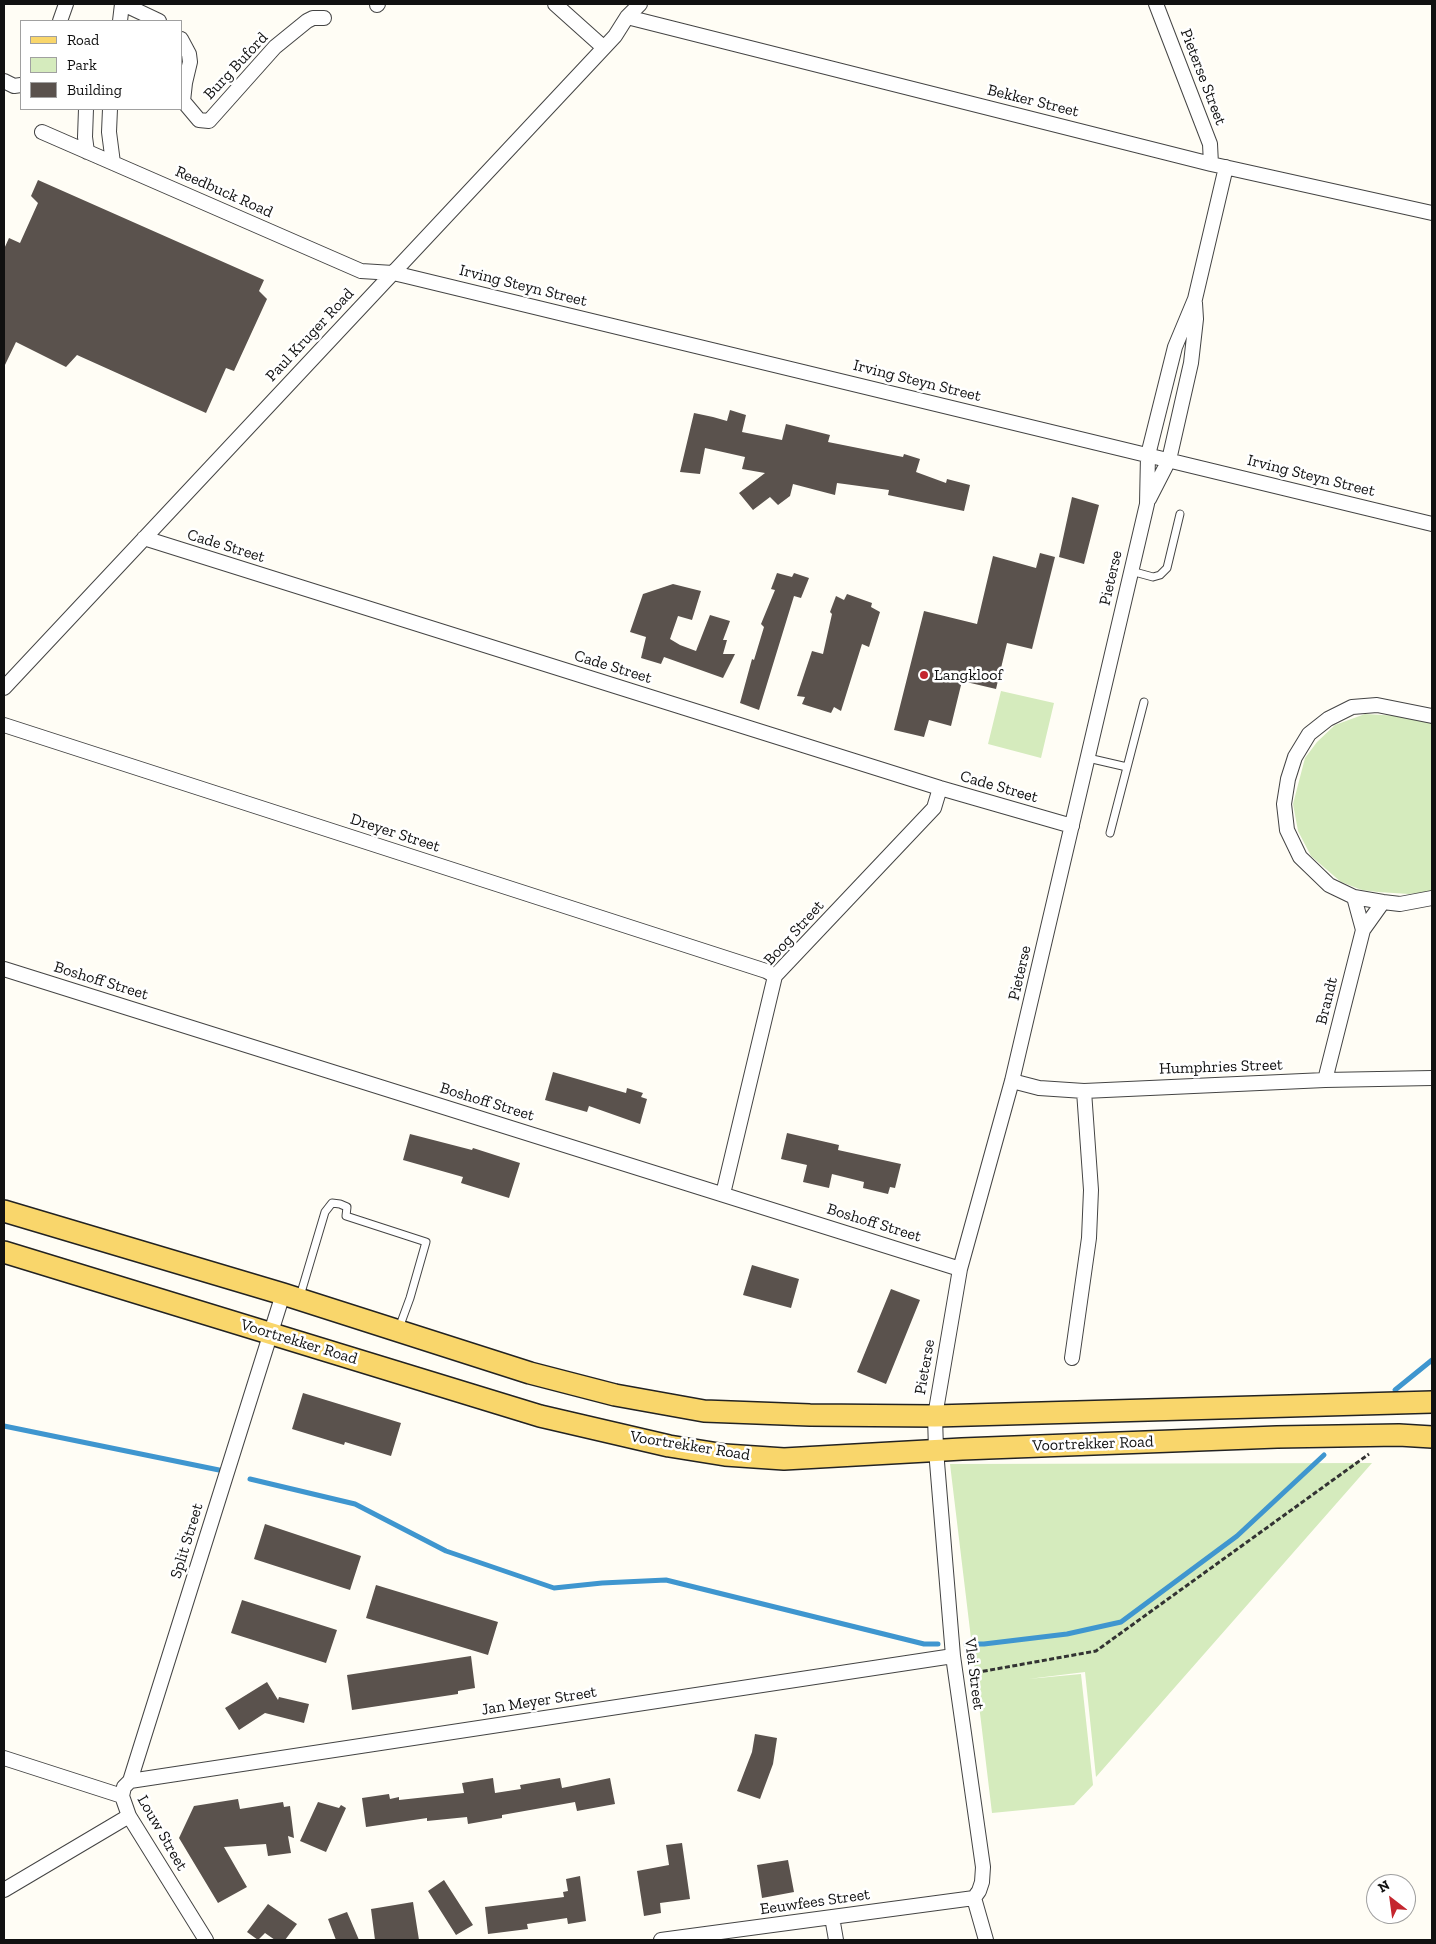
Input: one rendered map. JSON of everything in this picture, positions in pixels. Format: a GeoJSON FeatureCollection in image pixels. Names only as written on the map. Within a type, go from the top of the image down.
{"type":"FeatureCollection","features":[{"type":"Feature","properties":{"kind":"main road","name":"Voortrekker Road"},"geometry":{"type":"LineString","coordinates":[[4,1211],[291,1296],[530,1374],[615,1395],[704,1411],[810,1415],[935,1416],[1432,1402]]}},
{"type":"Feature","properties":{"kind":"main road","name":"Voortrekker Road"},"geometry":{"type":"LineString","coordinates":[[4,1252],[540,1416],[669,1446],[725,1455],[784,1459],[936,1450],[1277,1437],[1399,1435],[1432,1437]]}},
{"type":"Feature","properties":{"kind":"street"},"geometry":{"type":"LineString","coordinates":[[60,20],[66,4]]}},
{"type":"Feature","properties":{"kind":"street"},"geometry":{"type":"LineString","coordinates":[[120,20],[122,4],[157,20]]}},
{"type":"Feature","properties":{"kind":"street"},"geometry":{"type":"LineString","coordinates":[[555,4],[603,47]]}},
{"type":"Feature","properties":{"kind":"street","name":"Paul Kruger Road"},"geometry":{"type":"LineString","coordinates":[[4,688],[615,36],[640,4]]}},
{"type":"Feature","properties":{"kind":"street","name":"Pieterse Street"},"geometry":{"type":"LineString","coordinates":[[1156,4],[1210,144],[1211,164]]}},
{"type":"Feature","properties":{"kind":"street","name":"Bekker Street"},"geometry":{"type":"LineString","coordinates":[[628,17],[1211,164],[1432,213]]}},
{"type":"Feature","properties":{"kind":"street","name":"Burg Buford"},"geometry":{"type":"LineString","coordinates":[[182,41],[190,62],[183,101],[199,120],[209,121],[275,47],[307,21],[313,18],[324,18]]}},
{"type":"Feature","properties":{"kind":"street"},"geometry":{"type":"LineString","coordinates":[[4,81],[14,86],[20,85]]}},
{"type":"Feature","properties":{"kind":"street"},"geometry":{"type":"LineString","coordinates":[[86,110],[85,137],[87,152]]}},
{"type":"Feature","properties":{"kind":"street"},"geometry":{"type":"LineString","coordinates":[[110,110],[109,132],[113,163]]}},
{"type":"Feature","properties":{"kind":"street","name":"Reedbuck Road"},"geometry":{"type":"LineString","coordinates":[[42,132],[361,271],[393,272]]}},
{"type":"Feature","properties":{"kind":"street","name":"Pieterse"},"geometry":{"type":"LineString","coordinates":[[1147,504],[1148,455],[1174,347],[1195,299],[1226,167]]}},
{"type":"Feature","properties":{"kind":"street","name":"Irving Steyn Street"},"geometry":{"type":"LineString","coordinates":[[393,272],[1432,524]]}},
{"type":"Feature","properties":{"kind":"street","name":"Pieterse"},"geometry":{"type":"LineString","coordinates":[[936,1450],[935,1416],[960,1269],[1012,1081],[1147,504],[1168,460],[1191,363],[1196,319],[1195,299]]}},
{"type":"Feature","properties":{"kind":"street","name":"Cade Street"},"geometry":{"type":"LineString","coordinates":[[144,538],[940,788],[1072,826]]}},
{"type":"Feature","properties":{"kind":"street"},"geometry":{"type":"LineString","coordinates":[[1432,716],[1376,705],[1352,707],[1328,719],[1309,734],[1295,757],[1288,779],[1284,804],[1287,830],[1300,856],[1329,885],[1354,897],[1384,902],[1400,904],[1432,898]]}},
{"type":"Feature","properties":{"kind":"street","name":"Dreyer Street"},"geometry":{"type":"LineString","coordinates":[[4,726],[766,971],[775,976]]}},
{"type":"Feature","properties":{"kind":"street","name":"Boog Street"},"geometry":{"type":"LineString","coordinates":[[723,1194],[775,976],[934,808],[940,788]]}},
{"type":"Feature","properties":{"kind":"street","name":"Brandt"},"geometry":{"type":"LineString","coordinates":[[1354,897],[1363,930]]}},
{"type":"Feature","properties":{"kind":"street","name":"Brandt"},"geometry":{"type":"LineString","coordinates":[[1325,1080],[1363,930],[1384,902]]}},
{"type":"Feature","properties":{"kind":"street","name":"Boshoff Street"},"geometry":{"type":"LineString","coordinates":[[4,969],[960,1269]]}},
{"type":"Feature","properties":{"kind":"street","name":"Humphries Street"},"geometry":{"type":"LineString","coordinates":[[1012,1081],[1039,1088],[1084,1091],[1325,1080],[1432,1078]]}},
{"type":"Feature","properties":{"kind":"street"},"geometry":{"type":"LineString","coordinates":[[1072,1358],[1089,1238],[1091,1190],[1084,1091]]}},
{"type":"Feature","properties":{"kind":"street","name":"Split Street"},"geometry":{"type":"LineString","coordinates":[[122,1796],[124,1787],[130,1781],[271,1333],[291,1296]]}},
{"type":"Feature","properties":{"kind":"street","name":"Vlei Street"},"geometry":{"type":"LineString","coordinates":[[936,1450],[953,1656],[983,1868],[982,1882],[974,1898]]}},
{"type":"Feature","properties":{"kind":"street","name":"Jan Meyer Street"},"geometry":{"type":"LineString","coordinates":[[130,1781],[953,1656]]}},
{"type":"Feature","properties":{"kind":"street","name":"Louw Street"},"geometry":{"type":"LineString","coordinates":[[4,1758],[122,1796],[128,1816],[206,1940]]}},
{"type":"Feature","properties":{"kind":"street"},"geometry":{"type":"LineString","coordinates":[[4,1890],[128,1816]]}},
{"type":"Feature","properties":{"kind":"street"},"geometry":{"type":"LineString","coordinates":[[974,1898],[986,1940]]}},
{"type":"Feature","properties":{"kind":"street","name":"Eeuwfees Street"},"geometry":{"type":"LineString","coordinates":[[661,1940],[974,1898]]}},
{"type":"Feature","properties":{"kind":"street"},"geometry":{"type":"LineString","coordinates":[[832,1917],[836,1940]]}},
{"type":"Feature","properties":{"kind":"lane"},"geometry":{"type":"LineString","coordinates":[[1131,571],[1153,577],[1160,575],[1167,568],[1180,514]]}},
{"type":"Feature","properties":{"kind":"lane"},"geometry":{"type":"LineString","coordinates":[[1110,833],[1144,702]]}},
{"type":"Feature","properties":{"kind":"lane"},"geometry":{"type":"LineString","coordinates":[[1088,758],[1127,767]]}},
{"type":"Feature","properties":{"kind":"lane"},"geometry":{"type":"LineString","coordinates":[[291,1296],[325,1212],[332,1203],[340,1204],[347,1207],[346,1216],[426,1242],[410,1298],[398,1331]]}},
{"type":"Feature","properties":{"kind":"path"},"geometry":{"type":"LineString","coordinates":[[956,1676],[1096,1651],[1373,1451]]}},
{"type":"Feature","properties":{"kind":"green space"},"geometry":{"type":"Polygon","coordinates":[[[1001,691],[1054,703],[1041,758],[988,744],[1001,691]]]}},
{"type":"Feature","properties":{"kind":"green space"},"geometry":{"type":"Polygon","coordinates":[[[1365,714],[1400,716],[1432,723],[1432,891],[1409,894],[1378,892],[1362,890],[1341,882],[1311,856],[1298,831],[1293,804],[1305,758],[1317,742],[1335,725],[1365,714]]]}},
{"type":"Feature","properties":{"kind":"green space"},"geometry":{"type":"Polygon","coordinates":[[[1372,1463],[1096,1777],[1085,1672],[1028,1679],[1081,1674],[1093,1785],[1074,1805],[992,1813],[950,1464],[1372,1463]]]}},
{"type":"Feature","properties":{"kind":"building"},"geometry":{"type":"Polygon","coordinates":[[[38,180],[264,280],[259,291],[267,299],[234,371],[226,368],[206,413],[77,355],[66,367],[16,342],[4,367],[4,249],[9,238],[20,243],[38,203],[31,196],[38,180]]]}},
{"type":"Feature","properties":{"kind":"building"},"geometry":{"type":"Polygon","coordinates":[[[730,410],[746,415],[742,432],[782,440],[786,424],[830,435],[828,442],[903,457],[904,454],[920,459],[916,472],[946,483],[947,479],[970,485],[964,511],[888,495],[889,490],[837,483],[835,495],[793,484],[790,496],[778,505],[770,497],[753,510],[739,493],[765,473],[742,469],[745,457],[705,448],[700,474],[680,472],[694,413],[727,421],[730,410]]]}},
{"type":"Feature","properties":{"kind":"building"},"geometry":{"type":"Polygon","coordinates":[[[1072,497],[1099,505],[1084,564],[1059,557],[1072,497]]]}},
{"type":"Feature","properties":{"kind":"building"},"geometry":{"type":"Polygon","coordinates":[[[1040,553],[1055,557],[1032,649],[1007,643],[996,689],[962,681],[951,726],[929,720],[924,737],[894,730],[924,611],[977,624],[993,556],[1036,568],[1040,553]]]}},
{"type":"Feature","properties":{"kind":"building"},"geometry":{"type":"Polygon","coordinates":[[[777,573],[792,577],[794,573],[809,578],[801,598],[794,596],[759,710],[740,703],[752,659],[754,660],[764,627],[761,624],[775,590],[771,589],[777,573]]]}},
{"type":"Feature","properties":{"kind":"building"},"geometry":{"type":"Polygon","coordinates":[[[673,584],[701,591],[692,620],[678,616],[670,639],[696,651],[710,615],[730,621],[723,640],[727,640],[723,654],[735,654],[723,678],[664,657],[661,664],[641,658],[646,637],[630,632],[643,594],[673,584]]]}},
{"type":"Feature","properties":{"kind":"building"},"geometry":{"type":"Polygon","coordinates":[[[847,594],[872,603],[871,607],[880,612],[869,647],[862,644],[841,711],[834,707],[831,713],[802,704],[805,697],[797,696],[812,651],[823,654],[832,614],[830,612],[836,596],[844,600],[847,594]]]}},
{"type":"Feature","properties":{"kind":"building"},"geometry":{"type":"Polygon","coordinates":[[[553,1072],[626,1093],[627,1088],[643,1093],[641,1097],[647,1099],[640,1124],[589,1106],[587,1112],[545,1100],[553,1072]]]}},
{"type":"Feature","properties":{"kind":"building"},"geometry":{"type":"Polygon","coordinates":[[[787,1133],[839,1145],[838,1150],[901,1164],[895,1188],[890,1187],[888,1194],[863,1188],[864,1182],[832,1174],[829,1188],[803,1182],[807,1165],[781,1159],[787,1133]]]}},
{"type":"Feature","properties":{"kind":"building"},"geometry":{"type":"Polygon","coordinates":[[[410,1134],[472,1150],[473,1148],[520,1163],[509,1198],[461,1183],[463,1177],[403,1160],[410,1134]]]}},
{"type":"Feature","properties":{"kind":"building"},"geometry":{"type":"Polygon","coordinates":[[[752,1265],[799,1279],[791,1308],[743,1295],[752,1265]]]}},
{"type":"Feature","properties":{"kind":"building"},"geometry":{"type":"Polygon","coordinates":[[[891,1289],[920,1300],[886,1384],[857,1372],[891,1289]]]}},
{"type":"Feature","properties":{"kind":"building"},"geometry":{"type":"Polygon","coordinates":[[[303,1393],[401,1423],[391,1456],[345,1442],[344,1445],[292,1429],[303,1393]]]}},
{"type":"Feature","properties":{"kind":"building"},"geometry":{"type":"Polygon","coordinates":[[[265,1524],[361,1556],[350,1590],[254,1559],[265,1524]]]}},
{"type":"Feature","properties":{"kind":"building"},"geometry":{"type":"Polygon","coordinates":[[[376,1585],[498,1622],[488,1655],[366,1618],[376,1585]]]}},
{"type":"Feature","properties":{"kind":"building"},"geometry":{"type":"Polygon","coordinates":[[[242,1600],[337,1630],[326,1663],[231,1633],[242,1600]]]}},
{"type":"Feature","properties":{"kind":"building"},"geometry":{"type":"Polygon","coordinates":[[[471,1656],[475,1688],[458,1691],[458,1694],[352,1710],[347,1675],[471,1656]]]}},
{"type":"Feature","properties":{"kind":"building"},"geometry":{"type":"Polygon","coordinates":[[[267,1682],[278,1700],[279,1697],[309,1704],[304,1723],[265,1713],[239,1730],[225,1708],[267,1682]]]}},
{"type":"Feature","properties":{"kind":"building"},"geometry":{"type":"Polygon","coordinates":[[[755,1734],[777,1738],[773,1764],[760,1799],[737,1791],[752,1752],[755,1734]]]}},
{"type":"Feature","properties":{"kind":"building"},"geometry":{"type":"Polygon","coordinates":[[[493,1778],[495,1793],[521,1789],[520,1785],[560,1778],[562,1788],[610,1778],[615,1804],[577,1811],[575,1802],[502,1815],[502,1818],[468,1824],[467,1817],[427,1821],[427,1818],[366,1827],[362,1798],[389,1794],[390,1799],[399,1797],[399,1800],[464,1793],[462,1783],[493,1778]]]}},
{"type":"Feature","properties":{"kind":"building"},"geometry":{"type":"Polygon","coordinates":[[[238,1799],[240,1809],[283,1802],[284,1807],[290,1806],[294,1838],[288,1836],[291,1853],[268,1856],[266,1844],[224,1847],[247,1887],[218,1903],[179,1838],[194,1806],[238,1799]]]}},
{"type":"Feature","properties":{"kind":"building"},"geometry":{"type":"Polygon","coordinates":[[[318,1802],[339,1808],[341,1805],[346,1808],[326,1852],[300,1841],[318,1802]]]}},
{"type":"Feature","properties":{"kind":"building"},"geometry":{"type":"Polygon","coordinates":[[[682,1843],[690,1899],[660,1903],[661,1913],[644,1916],[637,1871],[669,1865],[666,1845],[682,1843]]]}},
{"type":"Feature","properties":{"kind":"building"},"geometry":{"type":"Polygon","coordinates":[[[788,1860],[794,1892],[762,1898],[757,1865],[788,1860]]]}},
{"type":"Feature","properties":{"kind":"building"},"geometry":{"type":"Polygon","coordinates":[[[580,1876],[586,1921],[568,1924],[567,1918],[527,1924],[528,1929],[488,1934],[485,1907],[564,1897],[563,1892],[568,1891],[566,1879],[580,1876]]]}},
{"type":"Feature","properties":{"kind":"building"},"geometry":{"type":"Polygon","coordinates":[[[444,1880],[473,1925],[456,1935],[428,1891],[444,1880]]]}},
{"type":"Feature","properties":{"kind":"building"},"geometry":{"type":"Polygon","coordinates":[[[413,1902],[419,1940],[375,1940],[371,1909],[413,1902]]]}},
{"type":"Feature","properties":{"kind":"building"},"geometry":{"type":"Polygon","coordinates":[[[268,1904],[297,1924],[285,1940],[275,1940],[265,1933],[258,1940],[247,1932],[268,1904]]]}},
{"type":"Feature","properties":{"kind":"building"},"geometry":{"type":"Polygon","coordinates":[[[347,1912],[359,1940],[336,1940],[328,1919],[347,1912]]]}},
{"type":"Feature","properties":{"kind":"waterway"},"geometry":{"type":"LineString","coordinates":[[1395,1390],[1432,1360]]}},
{"type":"Feature","properties":{"kind":"waterway"},"geometry":{"type":"LineString","coordinates":[[4,1426],[219,1470]]}},
{"type":"Feature","properties":{"kind":"waterway"},"geometry":{"type":"LineString","coordinates":[[966,1644],[984,1644],[1067,1634],[1121,1622],[1237,1536],[1324,1455]]}},
{"type":"Feature","properties":{"kind":"waterway"},"geometry":{"type":"LineString","coordinates":[[250,1479],[355,1504],[446,1551],[554,1588],[602,1583],[666,1580],[924,1644],[938,1644]]}},
{"type":"Feature","properties":{"kind":"place","name":"Langkloof"},"geometry":{"type":"Point","coordinates":[924,675]}}]}
